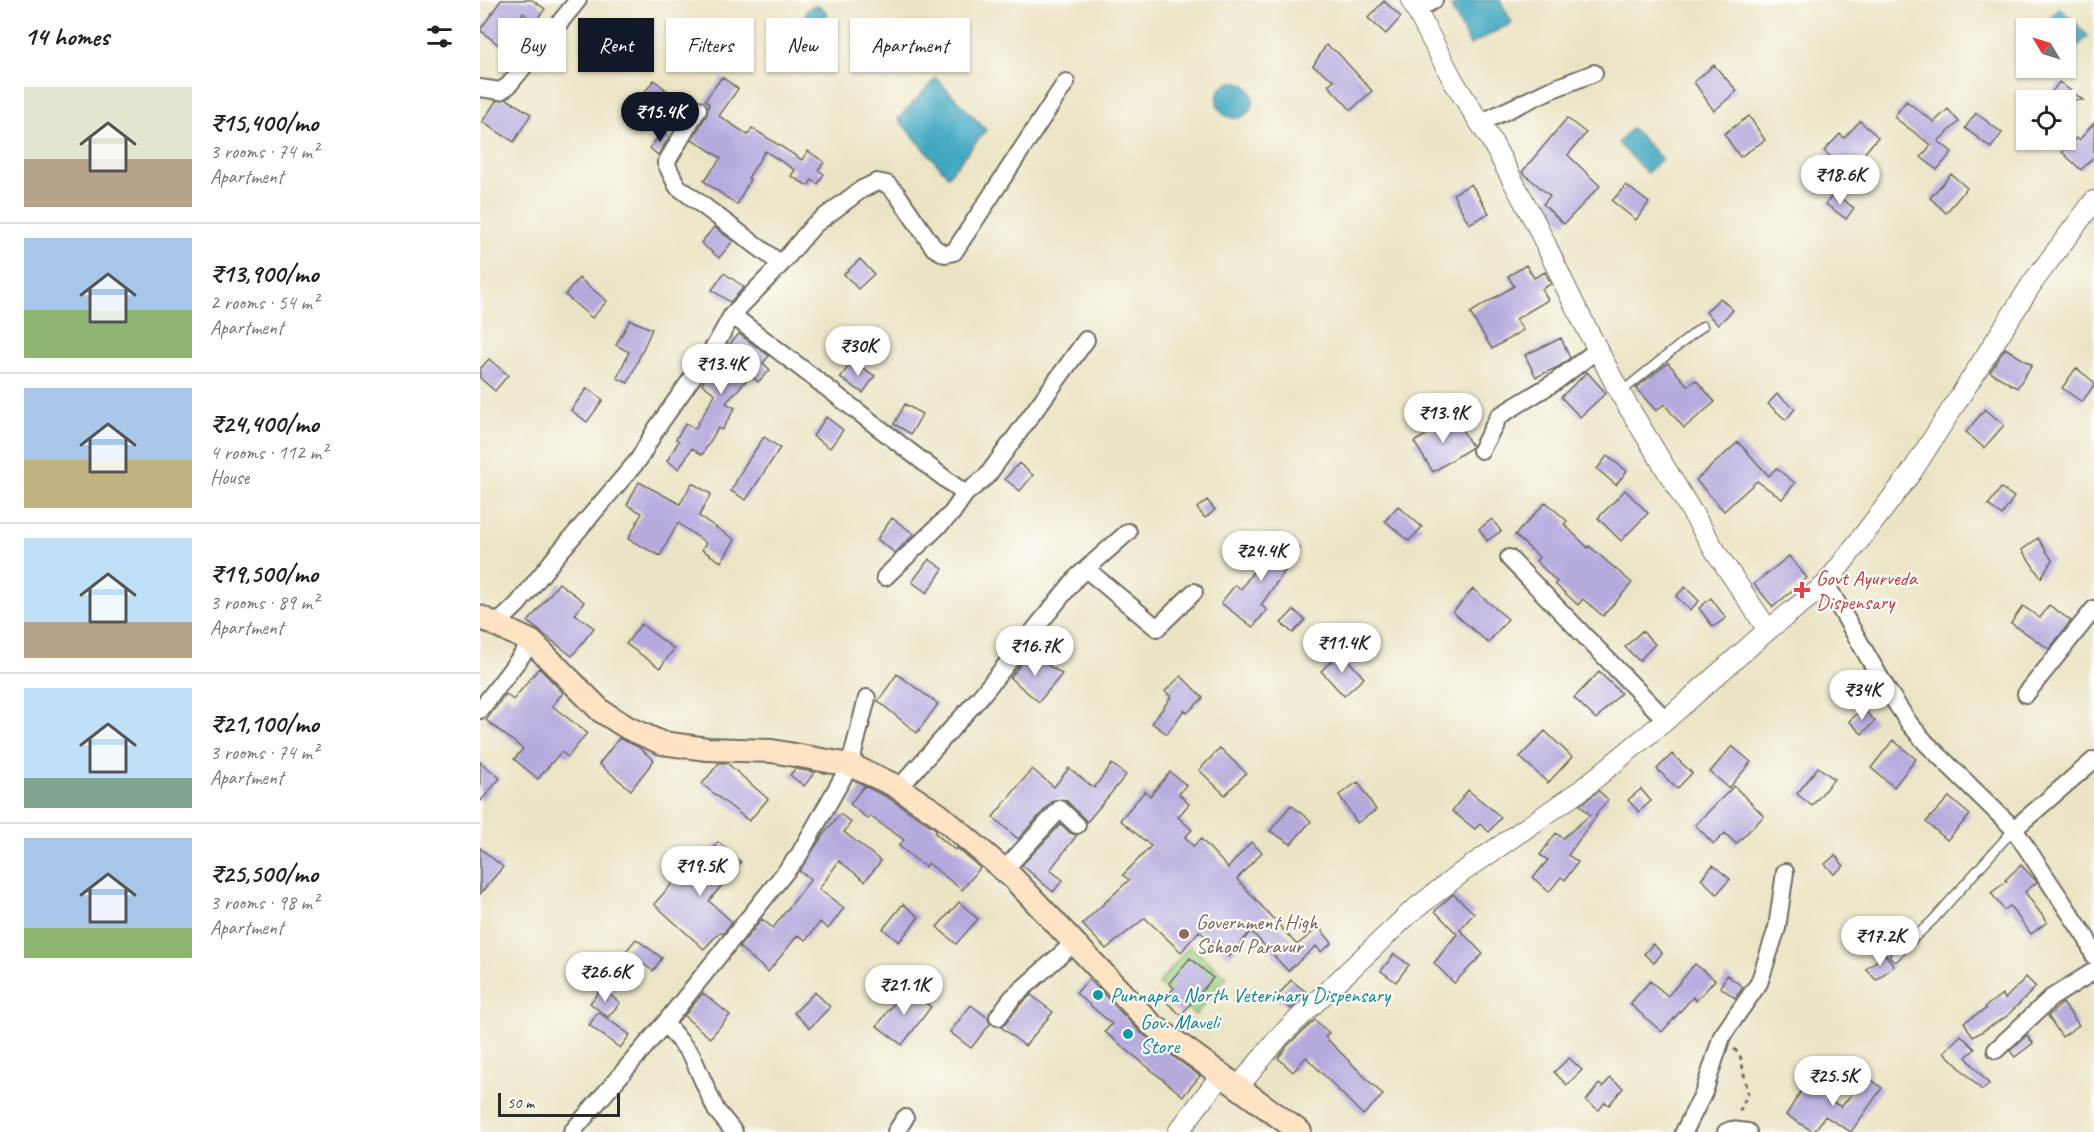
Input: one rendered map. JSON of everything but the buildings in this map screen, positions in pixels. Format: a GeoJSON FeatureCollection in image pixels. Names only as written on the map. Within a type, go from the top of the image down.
{"type":"FeatureCollection","features":[{"type":"Feature","properties":{"kind":"main road"},"geometry":{"type":"LineString","coordinates":[[488,621],[532,642],[601,711],[628,728],[663,743],[707,749],[772,751],[850,765],[899,788],[938,814],[1004,870],[1151,1024],[1300,1132]]}},
{"type":"Feature","properties":{"kind":"street"},"geometry":{"type":"LineString","coordinates":[[480,88],[500,91],[508,86],[578,0]]}},
{"type":"Feature","properties":{"kind":"street"},"geometry":{"type":"LineString","coordinates":[[1434,0],[1414,6],[1454,82],[1480,123],[1536,224],[1620,393],[1716,552],[1768,630]]}},
{"type":"Feature","properties":{"kind":"street"},"geometry":{"type":"LineString","coordinates":[[1480,123],[1550,90],[1594,73]]}},
{"type":"Feature","properties":{"kind":"street"},"geometry":{"type":"LineString","coordinates":[[488,621],[518,604],[639,459],[656,429],[717,344],[732,315],[781,264],[814,225],[862,189],[876,182],[882,182],[891,187],[934,248],[945,255],[954,252],[1065,82]]}},
{"type":"Feature","properties":{"kind":"street"},"geometry":{"type":"LineString","coordinates":[[698,109],[666,163],[677,186],[781,264]]}},
{"type":"Feature","properties":{"kind":"street"},"geometry":{"type":"LineString","coordinates":[[1178,1132],[1230,1080],[1411,912],[1461,873],[1581,790],[1666,720],[1768,630],[1826,584],[1911,473],[2033,282],[2094,201]]}},
{"type":"Feature","properties":{"kind":"street"},"geometry":{"type":"LineString","coordinates":[[732,315],[964,494]]}},
{"type":"Feature","properties":{"kind":"street"},"geometry":{"type":"LineString","coordinates":[[885,577],[952,513],[964,494],[987,476],[1086,340]]}},
{"type":"Feature","properties":{"kind":"street"},"geometry":{"type":"LineString","coordinates":[[1481,450],[1499,416],[1555,382],[1597,350]]}},
{"type":"Feature","properties":{"kind":"street"},"geometry":{"type":"LineString","coordinates":[[899,788],[980,697],[1077,577],[1128,532]]}},
{"type":"Feature","properties":{"kind":"street"},"geometry":{"type":"LineString","coordinates":[[1509,558],[1666,720]]}},
{"type":"Feature","properties":{"kind":"street"},"geometry":{"type":"LineString","coordinates":[[1086,569],[1157,628],[1194,592]]}},
{"type":"Feature","properties":{"kind":"street"},"geometry":{"type":"LineString","coordinates":[[1826,584],[1886,688],[1909,723],[1926,743],[2014,829],[2087,939],[2094,956]]}},
{"type":"Feature","properties":{"kind":"street"},"geometry":{"type":"LineString","coordinates":[[2026,694],[2094,609]]}},
{"type":"Feature","properties":{"kind":"street"},"geometry":{"type":"LineString","coordinates":[[480,710],[532,642]]}},
{"type":"Feature","properties":{"kind":"street"},"geometry":{"type":"LineString","coordinates":[[572,1132],[665,1023],[799,855],[850,765],[867,698]]}},
{"type":"Feature","properties":{"kind":"street"},"geometry":{"type":"LineString","coordinates":[[2014,829],[2094,760]]}},
{"type":"Feature","properties":{"kind":"street"},"geometry":{"type":"LineString","coordinates":[[1004,870],[1060,809],[1077,825]]}},
{"type":"Feature","properties":{"kind":"street"},"geometry":{"type":"LineString","coordinates":[[1684,1132],[1704,1092],[1722,1036],[1759,984],[1778,928],[1785,872]]}},
{"type":"Feature","properties":{"kind":"street"},"geometry":{"type":"LineString","coordinates":[[998,1017],[1012,998],[1075,942]]}},
{"type":"Feature","properties":{"kind":"street"},"geometry":{"type":"LineString","coordinates":[[1996,1050],[2051,998],[2094,971]]}},
{"type":"Feature","properties":{"kind":"street"},"geometry":{"type":"LineString","coordinates":[[665,1023],[692,1056],[716,1110],[734,1132]]}},
{"type":"Feature","properties":{"kind":"lane"},"geometry":{"type":"LineString","coordinates":[[1620,393],[1703,326]]}},
{"type":"Feature","properties":{"kind":"lane"},"geometry":{"type":"LineString","coordinates":[[1895,956],[1933,920],[2014,829]]}},
{"type":"Feature","properties":{"kind":"path"},"geometry":{"type":"LineString","coordinates":[[1722,1036],[1740,1055],[1748,1093],[1735,1131]]}},
{"type":"Feature","properties":{"kind":"green space"},"geometry":{"type":"Polygon","coordinates":[[[1190,946],[1227,977],[1195,1015],[1158,984],[1190,946]]]}},
{"type":"Feature","properties":{"kind":"water"},"geometry":{"type":"Polygon","coordinates":[[[1464,0],[1500,0],[1512,23],[1470,45],[1451,7],[1464,0]]]}},
{"type":"Feature","properties":{"kind":"water"},"geometry":{"type":"Polygon","coordinates":[[[816,6],[824,9],[827,18],[805,17],[808,9],[816,6]]]}},
{"type":"Feature","properties":{"kind":"water"},"geometry":{"type":"Polygon","coordinates":[[[2060,8],[2070,18],[2050,18],[2060,8]]]}},
{"type":"Feature","properties":{"kind":"water"},"geometry":{"type":"Polygon","coordinates":[[[2076,24],[2088,36],[2076,48],[2076,24]]]}},
{"type":"Feature","properties":{"kind":"water"},"geometry":{"type":"Polygon","coordinates":[[[936,78],[986,130],[948,176],[898,119],[936,78]]]}},
{"type":"Feature","properties":{"kind":"water"},"geometry":{"type":"Polygon","coordinates":[[[1235,82],[1248,87],[1253,100],[1248,113],[1235,118],[1222,113],[1217,100],[1222,87],[1235,82]]]}},
{"type":"Feature","properties":{"kind":"water"},"geometry":{"type":"Polygon","coordinates":[[[1632,128],[1662,159],[1647,173],[1618,143],[1632,128]]]}},
{"type":"Feature","properties":{"kind":"place","name":"Govt Ayurveda Dispensary"},"geometry":{"type":"Point","coordinates":[1802,590]}},
{"type":"Feature","properties":{"kind":"place","name":"Government High School Paravur"},"geometry":{"type":"Point","coordinates":[1184,934]}},
{"type":"Feature","properties":{"kind":"place","name":"Punnapra North Veterinary Dispensary"},"geometry":{"type":"Point","coordinates":[1098,995]}},
{"type":"Feature","properties":{"kind":"place","name":"Gov. Maveli Store"},"geometry":{"type":"Point","coordinates":[1128,1034]}}]}
